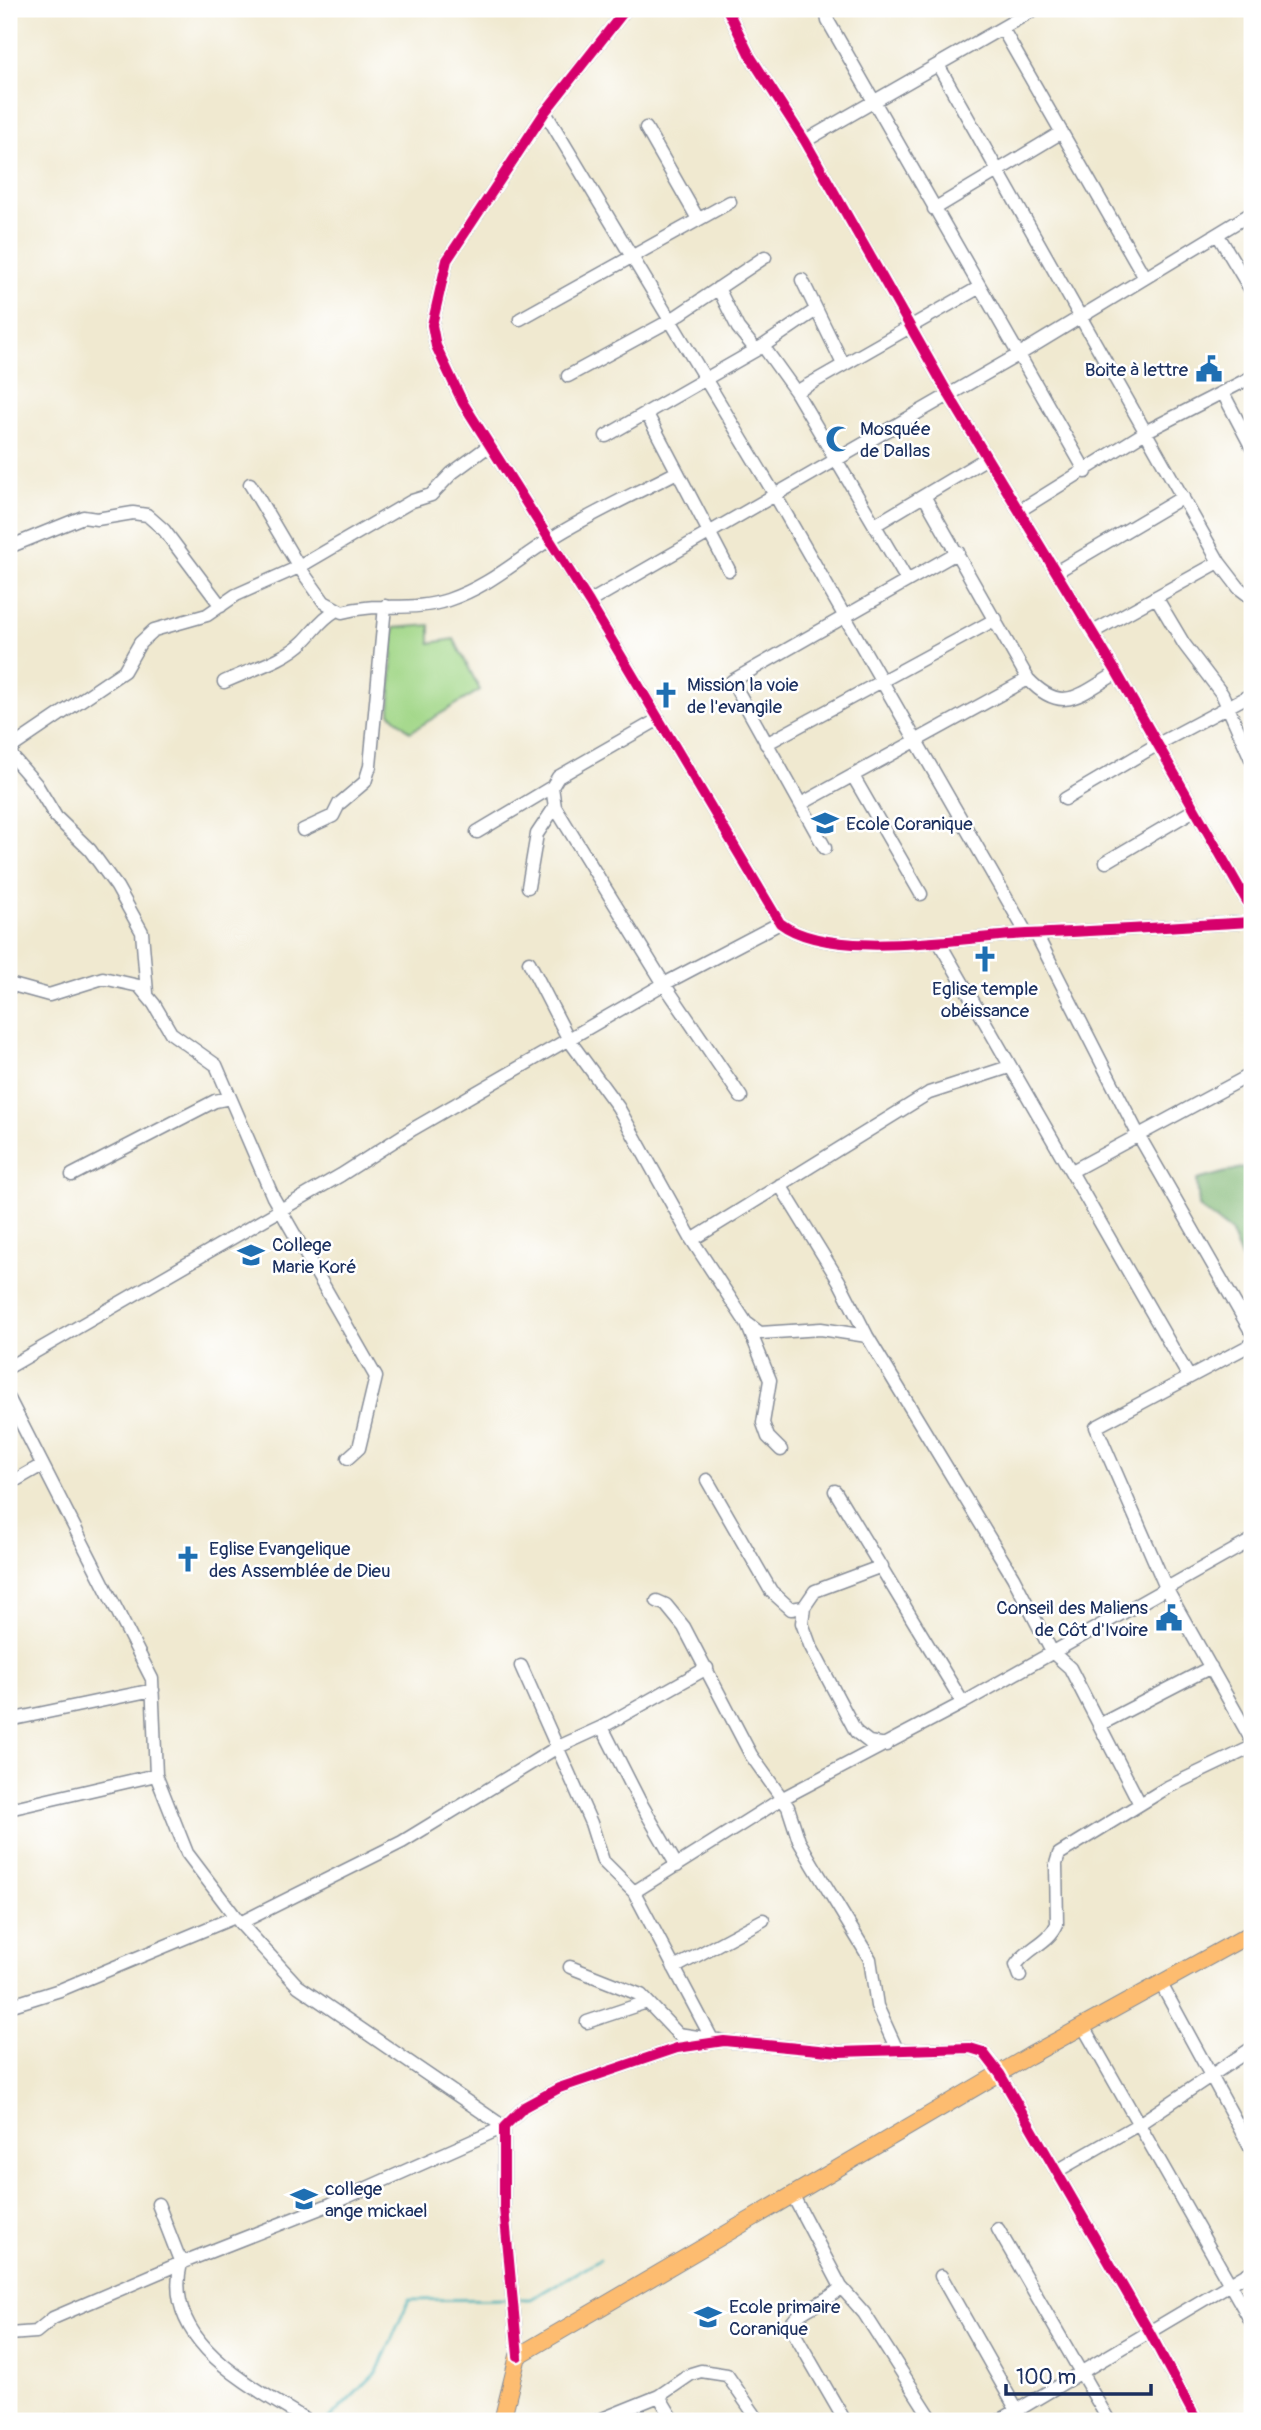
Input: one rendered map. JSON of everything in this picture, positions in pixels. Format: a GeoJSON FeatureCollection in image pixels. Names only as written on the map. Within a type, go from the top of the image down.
{"type":"FeatureCollection","features":[{"type":"Feature","properties":{"kind":"main road"},"geometry":{"type":"LineString","coordinates":[[502,2421],[518,2356],[1000,2074],[1160,1982],[1252,1933]]}},
{"type":"Feature","properties":{"kind":"street"},"geometry":{"type":"LineString","coordinates":[[626,9],[545,111],[447,260],[432,325],[445,368],[589,602],[780,923],[794,933],[812,939],[865,943],[939,942],[1252,922]]}},
{"type":"Feature","properties":{"kind":"street"},"geometry":{"type":"LineString","coordinates":[[727,9],[750,56],[805,141],[949,395],[1093,632],[1252,910]]}},
{"type":"Feature","properties":{"kind":"street"},"geometry":{"type":"LineString","coordinates":[[826,9],[828,21],[873,102],[1086,471]]}},
{"type":"Feature","properties":{"kind":"street"},"geometry":{"type":"LineString","coordinates":[[805,141],[1035,9]]}},
{"type":"Feature","properties":{"kind":"street"},"geometry":{"type":"LineString","coordinates":[[1002,28],[1145,278]]}},
{"type":"Feature","properties":{"kind":"street"},"geometry":{"type":"LineString","coordinates":[[938,65],[1219,562],[1239,588],[1252,598]]}},
{"type":"Feature","properties":{"kind":"street"},"geometry":{"type":"LineString","coordinates":[[545,111],[775,495],[916,742],[1032,934],[1139,1136],[1252,1333]]}},
{"type":"Feature","properties":{"kind":"street"},"geometry":{"type":"LineString","coordinates":[[646,128],[698,219]]}},
{"type":"Feature","properties":{"kind":"street"},"geometry":{"type":"LineString","coordinates":[[934,209],[1062,132]]}},
{"type":"Feature","properties":{"kind":"street"},"geometry":{"type":"LineString","coordinates":[[520,319],[632,254],[730,202]]}},
{"type":"Feature","properties":{"kind":"street"},"geometry":{"type":"LineString","coordinates":[[589,602],[710,535],[1018,355],[1252,213]]}},
{"type":"Feature","properties":{"kind":"street"},"geometry":{"type":"LineString","coordinates":[[1218,235],[1252,292]]}},
{"type":"Feature","properties":{"kind":"street"},"geometry":{"type":"LineString","coordinates":[[568,376],[671,320],[765,257]]}},
{"type":"Feature","properties":{"kind":"street"},"geometry":{"type":"LineString","coordinates":[[802,280],[843,364]]}},
{"type":"Feature","properties":{"kind":"street"},"geometry":{"type":"LineString","coordinates":[[796,391],[980,286]]}},
{"type":"Feature","properties":{"kind":"street"},"geometry":{"type":"LineString","coordinates":[[718,288],[738,328],[760,348],[796,391],[907,580]]}},
{"type":"Feature","properties":{"kind":"street"},"geometry":{"type":"LineString","coordinates":[[606,436],[760,348],[816,310]]}},
{"type":"Feature","properties":{"kind":"street"},"geometry":{"type":"LineString","coordinates":[[1019,511],[1147,432],[1252,377]]}},
{"type":"Feature","properties":{"kind":"street"},"geometry":{"type":"LineString","coordinates":[[1223,393],[1252,448]]}},
{"type":"Feature","properties":{"kind":"street"},"geometry":{"type":"LineString","coordinates":[[648,414],[729,570]]}},
{"type":"Feature","properties":{"kind":"street"},"geometry":{"type":"LineString","coordinates":[[348,1458],[359,1448],[376,1377],[280,1209],[216,1065],[171,1033],[147,993],[142,932],[117,887],[90,850],[56,817],[36,784],[9,751],[124,671],[140,643],[154,630],[207,615],[236,595],[299,567],[412,501],[431,495],[452,472],[490,444]]}},
{"type":"Feature","properties":{"kind":"street"},"geometry":{"type":"LineString","coordinates":[[875,525],[987,458]]}},
{"type":"Feature","properties":{"kind":"street"},"geometry":{"type":"LineString","coordinates":[[250,484],[299,567],[324,602],[335,611],[342,612],[365,605],[418,607],[489,584],[550,539],[677,472]]}},
{"type":"Feature","properties":{"kind":"street"},"geometry":{"type":"LineString","coordinates":[[924,496],[1028,679],[1050,699],[1062,700],[1076,696],[1117,673]]}},
{"type":"Feature","properties":{"kind":"street"},"geometry":{"type":"LineString","coordinates":[[1056,572],[1183,497]]}},
{"type":"Feature","properties":{"kind":"street"},"geometry":{"type":"LineString","coordinates":[[9,547],[83,517],[147,515],[164,530],[221,606]]}},
{"type":"Feature","properties":{"kind":"street"},"geometry":{"type":"LineString","coordinates":[[825,848],[732,681],[958,552]]}},
{"type":"Feature","properties":{"kind":"street"},"geometry":{"type":"LineString","coordinates":[[1093,632],[1219,562]]}},
{"type":"Feature","properties":{"kind":"street"},"geometry":{"type":"LineString","coordinates":[[1156,597],[1184,644],[1212,678],[1252,761]]}},
{"type":"Feature","properties":{"kind":"street"},"geometry":{"type":"LineString","coordinates":[[303,830],[333,816],[335,807],[365,782],[370,766],[386,606]]}},
{"type":"Feature","properties":{"kind":"street"},"geometry":{"type":"LineString","coordinates":[[224,682],[282,656],[304,641],[323,618],[335,611]]}},
{"type":"Feature","properties":{"kind":"street"},"geometry":{"type":"LineString","coordinates":[[766,744],[996,619]]}},
{"type":"Feature","properties":{"kind":"street"},"geometry":{"type":"LineString","coordinates":[[801,804],[1028,679]]}},
{"type":"Feature","properties":{"kind":"street"},"geometry":{"type":"LineString","coordinates":[[1065,799],[1158,744],[1252,694]]}},
{"type":"Feature","properties":{"kind":"street"},"geometry":{"type":"LineString","coordinates":[[477,832],[552,787],[558,777],[659,719]]}},
{"type":"Feature","properties":{"kind":"street"},"geometry":{"type":"LineString","coordinates":[[853,776],[921,894]]}},
{"type":"Feature","properties":{"kind":"street"},"geometry":{"type":"LineString","coordinates":[[552,787],[555,807],[664,984],[741,1097]]}},
{"type":"Feature","properties":{"kind":"street"},"geometry":{"type":"LineString","coordinates":[[528,887],[537,834],[555,807]]}},
{"type":"Feature","properties":{"kind":"street"},"geometry":{"type":"LineString","coordinates":[[1106,862],[1194,810]]}},
{"type":"Feature","properties":{"kind":"street"},"geometry":{"type":"LineString","coordinates":[[9,1367],[664,984],[780,923]]}},
{"type":"Feature","properties":{"kind":"street"},"geometry":{"type":"LineString","coordinates":[[939,942],[1189,1377]]}},
{"type":"Feature","properties":{"kind":"street"},"geometry":{"type":"LineString","coordinates":[[529,962],[569,1040],[618,1107],[692,1240],[747,1324],[770,1380],[763,1423],[768,1437],[781,1450]]}},
{"type":"Feature","properties":{"kind":"street"},"geometry":{"type":"LineString","coordinates":[[9,984],[49,995],[103,978],[128,982],[147,993]]}},
{"type":"Feature","properties":{"kind":"street"},"geometry":{"type":"LineString","coordinates":[[692,1240],[929,1093],[1009,1067]]}},
{"type":"Feature","properties":{"kind":"street"},"geometry":{"type":"LineString","coordinates":[[1072,1171],[1252,1074]]}},
{"type":"Feature","properties":{"kind":"street"},"geometry":{"type":"LineString","coordinates":[[72,1175],[215,1101],[230,1098]]}},
{"type":"Feature","properties":{"kind":"street"},"geometry":{"type":"LineString","coordinates":[[780,1185],[839,1281],[867,1336],[1013,1577],[1052,1652],[1070,1668],[1140,1804]]}},
{"type":"Feature","properties":{"kind":"street"},"geometry":{"type":"LineString","coordinates":[[747,1324],[760,1333],[821,1329],[867,1336]]}},
{"type":"Feature","properties":{"kind":"street"},"geometry":{"type":"LineString","coordinates":[[1252,1344],[1096,1427],[1167,1590],[1252,1741]]}},
{"type":"Feature","properties":{"kind":"street"},"geometry":{"type":"LineString","coordinates":[[9,1399],[152,1679],[156,1775],[187,1853],[237,1920],[298,1986],[504,2127]]}},
{"type":"Feature","properties":{"kind":"street"},"geometry":{"type":"LineString","coordinates":[[9,1484],[42,1465]]}},
{"type":"Feature","properties":{"kind":"street"},"geometry":{"type":"LineString","coordinates":[[707,1480],[771,1591],[790,1609],[804,1607]]}},
{"type":"Feature","properties":{"kind":"street"},"geometry":{"type":"LineString","coordinates":[[835,1491],[963,1703]]}},
{"type":"Feature","properties":{"kind":"street"},"geometry":{"type":"LineString","coordinates":[[634,1892],[783,1798],[963,1703],[1252,1540]]}},
{"type":"Feature","properties":{"kind":"street"},"geometry":{"type":"LineString","coordinates":[[882,1566],[815,1591],[804,1607],[802,1623],[810,1645],[856,1732],[869,1742],[886,1745]]}},
{"type":"Feature","properties":{"kind":"street"},"geometry":{"type":"LineString","coordinates":[[657,1601],[666,1605],[684,1627],[751,1755],[783,1798],[808,1857],[870,1959],[877,2006],[897,2050]]}},
{"type":"Feature","properties":{"kind":"street"},"geometry":{"type":"LineString","coordinates":[[521,1666],[591,1822],[603,1861],[634,1892],[674,1968],[718,2040]]}},
{"type":"Feature","properties":{"kind":"street"},"geometry":{"type":"LineString","coordinates":[[1101,1724],[1211,1667]]}},
{"type":"Feature","properties":{"kind":"street"},"geometry":{"type":"LineString","coordinates":[[9,2006],[237,1920],[402,1842],[556,1748],[602,1727],[707,1668]]}},
{"type":"Feature","properties":{"kind":"street"},"geometry":{"type":"LineString","coordinates":[[9,1720],[153,1690]]}},
{"type":"Feature","properties":{"kind":"street"},"geometry":{"type":"LineString","coordinates":[[602,1727],[639,1800],[677,1866]]}},
{"type":"Feature","properties":{"kind":"street"},"geometry":{"type":"LineString","coordinates":[[1020,1976],[1016,1965],[1021,1957],[1053,1932],[1057,1924],[1056,1864],[1059,1854],[1140,1804],[1252,1747]]}},
{"type":"Feature","properties":{"kind":"street"},"geometry":{"type":"LineString","coordinates":[[9,1809],[156,1775]]}},
{"type":"Feature","properties":{"kind":"street"},"geometry":{"type":"LineString","coordinates":[[674,1968],[763,1920]]}},
{"type":"Feature","properties":{"kind":"street"},"geometry":{"type":"LineString","coordinates":[[570,1967],[629,1988],[647,2002],[678,2034],[839,2052],[970,2048],[983,2052],[1000,2074],[1057,2171],[1197,2421]]}},
{"type":"Feature","properties":{"kind":"street"},"geometry":{"type":"LineString","coordinates":[[1160,1982],[1252,2151]]}},
{"type":"Feature","properties":{"kind":"street"},"geometry":{"type":"LineString","coordinates":[[587,2022],[647,2002]]}},
{"type":"Feature","properties":{"kind":"street"},"geometry":{"type":"LineString","coordinates":[[1084,2028],[1252,2323]]}},
{"type":"Feature","properties":{"kind":"street"},"geometry":{"type":"LineString","coordinates":[[9,2334],[36,2332],[53,2318],[181,2263],[331,2204],[504,2127],[524,2107],[559,2088],[677,2048],[718,2040]]}},
{"type":"Feature","properties":{"kind":"street"},"geometry":{"type":"LineString","coordinates":[[1057,2171],[1139,2124],[1252,2048]]}},
{"type":"Feature","properties":{"kind":"street"},"geometry":{"type":"LineString","coordinates":[[504,2127],[504,2207],[518,2356]]}},
{"type":"Feature","properties":{"kind":"street"},"geometry":{"type":"LineString","coordinates":[[792,2194],[841,2287],[864,2312],[933,2421]]}},
{"type":"Feature","properties":{"kind":"street"},"geometry":{"type":"LineString","coordinates":[[158,2204],[181,2263],[177,2290],[187,2323],[199,2343],[243,2382],[308,2421]]}},
{"type":"Feature","properties":{"kind":"street"},"geometry":{"type":"LineString","coordinates":[[998,2229],[1110,2421]]}},
{"type":"Feature","properties":{"kind":"street"},"geometry":{"type":"LineString","coordinates":[[999,2421],[1021,2416],[1082,2372],[1252,2271]]}},
{"type":"Feature","properties":{"kind":"street"},"geometry":{"type":"LineString","coordinates":[[941,2276],[1021,2416]]}},
{"type":"Feature","properties":{"kind":"street"},"geometry":{"type":"LineString","coordinates":[[841,2287],[834,2296],[797,2313],[790,2326],[845,2421]]}},
{"type":"Feature","properties":{"kind":"street"},"geometry":{"type":"LineString","coordinates":[[597,2421],[659,2396],[701,2371],[727,2375],[759,2421]]}},
{"type":"Feature","properties":{"kind":"street"},"geometry":{"type":"LineString","coordinates":[[659,2396],[674,2421]]}},
{"type":"Feature","properties":{"kind":"green space"},"geometry":{"type":"Polygon","coordinates":[[[430,625],[430,643],[454,639],[480,690],[410,732],[390,713],[394,628],[430,625]]]}},
{"type":"Feature","properties":{"kind":"green space"},"geometry":{"type":"Polygon","coordinates":[[[1252,1165],[1252,1284],[1230,1231],[1199,1207],[1197,1180],[1252,1165]]]}},
{"type":"Feature","properties":{"kind":"waterway"},"geometry":{"type":"LineString","coordinates":[[516,2299],[531,2299],[600,2259]]}},
{"type":"Feature","properties":{"kind":"waterway"},"geometry":{"type":"LineString","coordinates":[[327,2421],[377,2372],[409,2300],[509,2299]]}},
{"type":"Feature","properties":{"kind":"cycle path"},"geometry":{"type":"LineString","coordinates":[[626,9],[545,112],[447,260],[432,325],[436,346],[463,403],[589,602],[780,923],[802,935],[831,942],[899,944],[1252,922]]}},
{"type":"Feature","properties":{"kind":"cycle path"},"geometry":{"type":"LineString","coordinates":[[727,9],[750,56],[805,141],[949,395],[1117,673],[1252,910]]}},
{"type":"Feature","properties":{"kind":"cycle path"},"geometry":{"type":"LineString","coordinates":[[518,2356],[504,2208],[504,2127],[524,2107],[559,2088],[677,2048],[724,2041],[839,2052],[970,2048],[983,2052],[1000,2074],[1150,2333],[1197,2421]]}},
{"type":"Feature","properties":{"kind":"place","name":"Boite à lettre"},"geometry":{"type":"Point","coordinates":[1209,369]}},
{"type":"Feature","properties":{"kind":"place","name":"Mosquée de Dallas"},"geometry":{"type":"Point","coordinates":[839,439]}},
{"type":"Feature","properties":{"kind":"place","name":"Mission la voie de l'evangile"},"geometry":{"type":"Point","coordinates":[666,695]}},
{"type":"Feature","properties":{"kind":"place","name":"Ecole Coranique"},"geometry":{"type":"Point","coordinates":[825,823]}},
{"type":"Feature","properties":{"kind":"place","name":"Eglise temple obéissance"},"geometry":{"type":"Point","coordinates":[985,959]}},
{"type":"Feature","properties":{"kind":"place","name":"College Marie Koré"},"geometry":{"type":"Point","coordinates":[251,1255]}},
{"type":"Feature","properties":{"kind":"place","name":"Eglise Evangelique des Assemblée de Dieu"},"geometry":{"type":"Point","coordinates":[188,1559]}},
{"type":"Feature","properties":{"kind":"place","name":"Conseil des Maliens de Côt d'Ivoire"},"geometry":{"type":"Point","coordinates":[1169,1618]}},
{"type":"Feature","properties":{"kind":"place","name":"college ange mickael"},"geometry":{"type":"Point","coordinates":[304,2199]}},
{"type":"Feature","properties":{"kind":"place","name":"Ecole primaire Coranique"},"geometry":{"type":"Point","coordinates":[708,2317]}}]}
